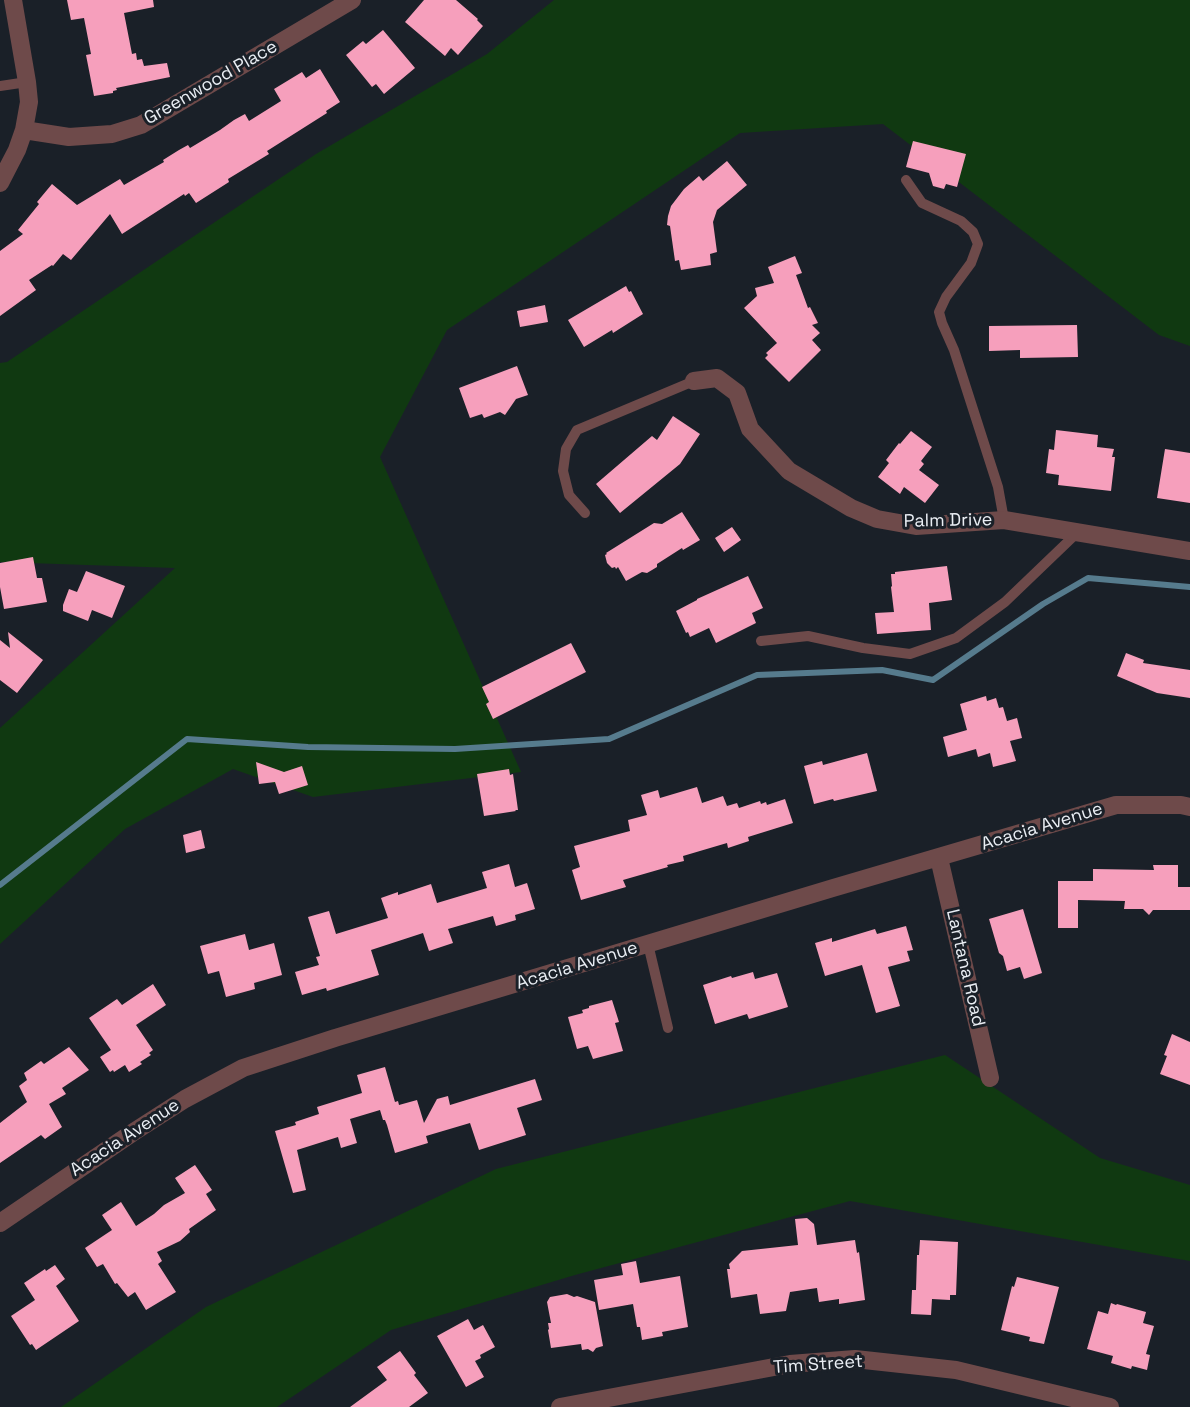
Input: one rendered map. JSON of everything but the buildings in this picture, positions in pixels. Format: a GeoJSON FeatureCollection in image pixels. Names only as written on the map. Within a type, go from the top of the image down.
{"type":"FeatureCollection","features":[{"type":"Feature","properties":{"kind":"street"},"geometry":{"type":"LineString","coordinates":[[0,183],[18,150],[29,102],[13,0]]}},
{"type":"Feature","properties":{"kind":"street","name":"Greenwood Place"},"geometry":{"type":"LineString","coordinates":[[24,130],[69,137],[112,134],[141,125],[352,0]]}},
{"type":"Feature","properties":{"kind":"street","name":"Palm Drive"},"geometry":{"type":"LineString","coordinates":[[694,381],[717,378],[737,393],[750,429],[789,471],[851,508],[877,519],[916,526],[1004,520],[1190,551]]}},
{"type":"Feature","properties":{"kind":"street","name":"Acacia Avenue"},"geometry":{"type":"LineString","coordinates":[[0,1222],[132,1133],[243,1068],[335,1038],[1116,805],[1190,807]]}},
{"type":"Feature","properties":{"kind":"street","name":"Lantana Road"},"geometry":{"type":"LineString","coordinates":[[939,858],[990,1078]]}},
{"type":"Feature","properties":{"kind":"street","name":"Tim Street"},"geometry":{"type":"LineString","coordinates":[[560,1407],[790,1364],[855,1359],[956,1370],[1110,1407]]}},
{"type":"Feature","properties":{"kind":"lane"},"geometry":{"type":"LineString","coordinates":[[0,86],[27,82]]}},
{"type":"Feature","properties":{"kind":"lane"},"geometry":{"type":"LineString","coordinates":[[906,180],[922,202],[961,221],[973,231],[978,244],[971,262],[946,297],[939,312],[954,350],[998,487],[1004,520]]}},
{"type":"Feature","properties":{"kind":"lane"},"geometry":{"type":"LineString","coordinates":[[585,513],[569,495],[563,471],[566,449],[577,430],[694,381]]}},
{"type":"Feature","properties":{"kind":"lane"},"geometry":{"type":"LineString","coordinates":[[761,641],[808,636],[863,648],[910,654],[938,645],[956,638],[1005,602],[1078,532]]}},
{"type":"Feature","properties":{"kind":"lane"},"geometry":{"type":"LineString","coordinates":[[648,944],[668,1028]]}},
{"type":"Feature","properties":{"kind":"green space"},"geometry":{"type":"Polygon","coordinates":[[[554,0],[1190,0],[1190,346],[1159,335],[883,124],[740,133],[447,330],[380,457],[521,772],[313,797],[233,769],[125,829],[0,944],[0,728],[175,568],[0,562],[0,363],[7,362],[316,154],[487,54],[554,0]]]}},
{"type":"Feature","properties":{"kind":"green space"},"geometry":{"type":"Polygon","coordinates":[[[945,1055],[1100,1158],[1190,1185],[1190,1261],[850,1201],[575,1275],[391,1330],[277,1407],[61,1407],[206,1307],[496,1169],[945,1055]]]}},
{"type":"Feature","properties":{"kind":"waterway"},"geometry":{"type":"LineString","coordinates":[[0,885],[187,739],[308,747],[455,749],[609,739],[757,675],[882,670],[933,680],[1043,604],[1088,578],[1190,587]]}}]}
